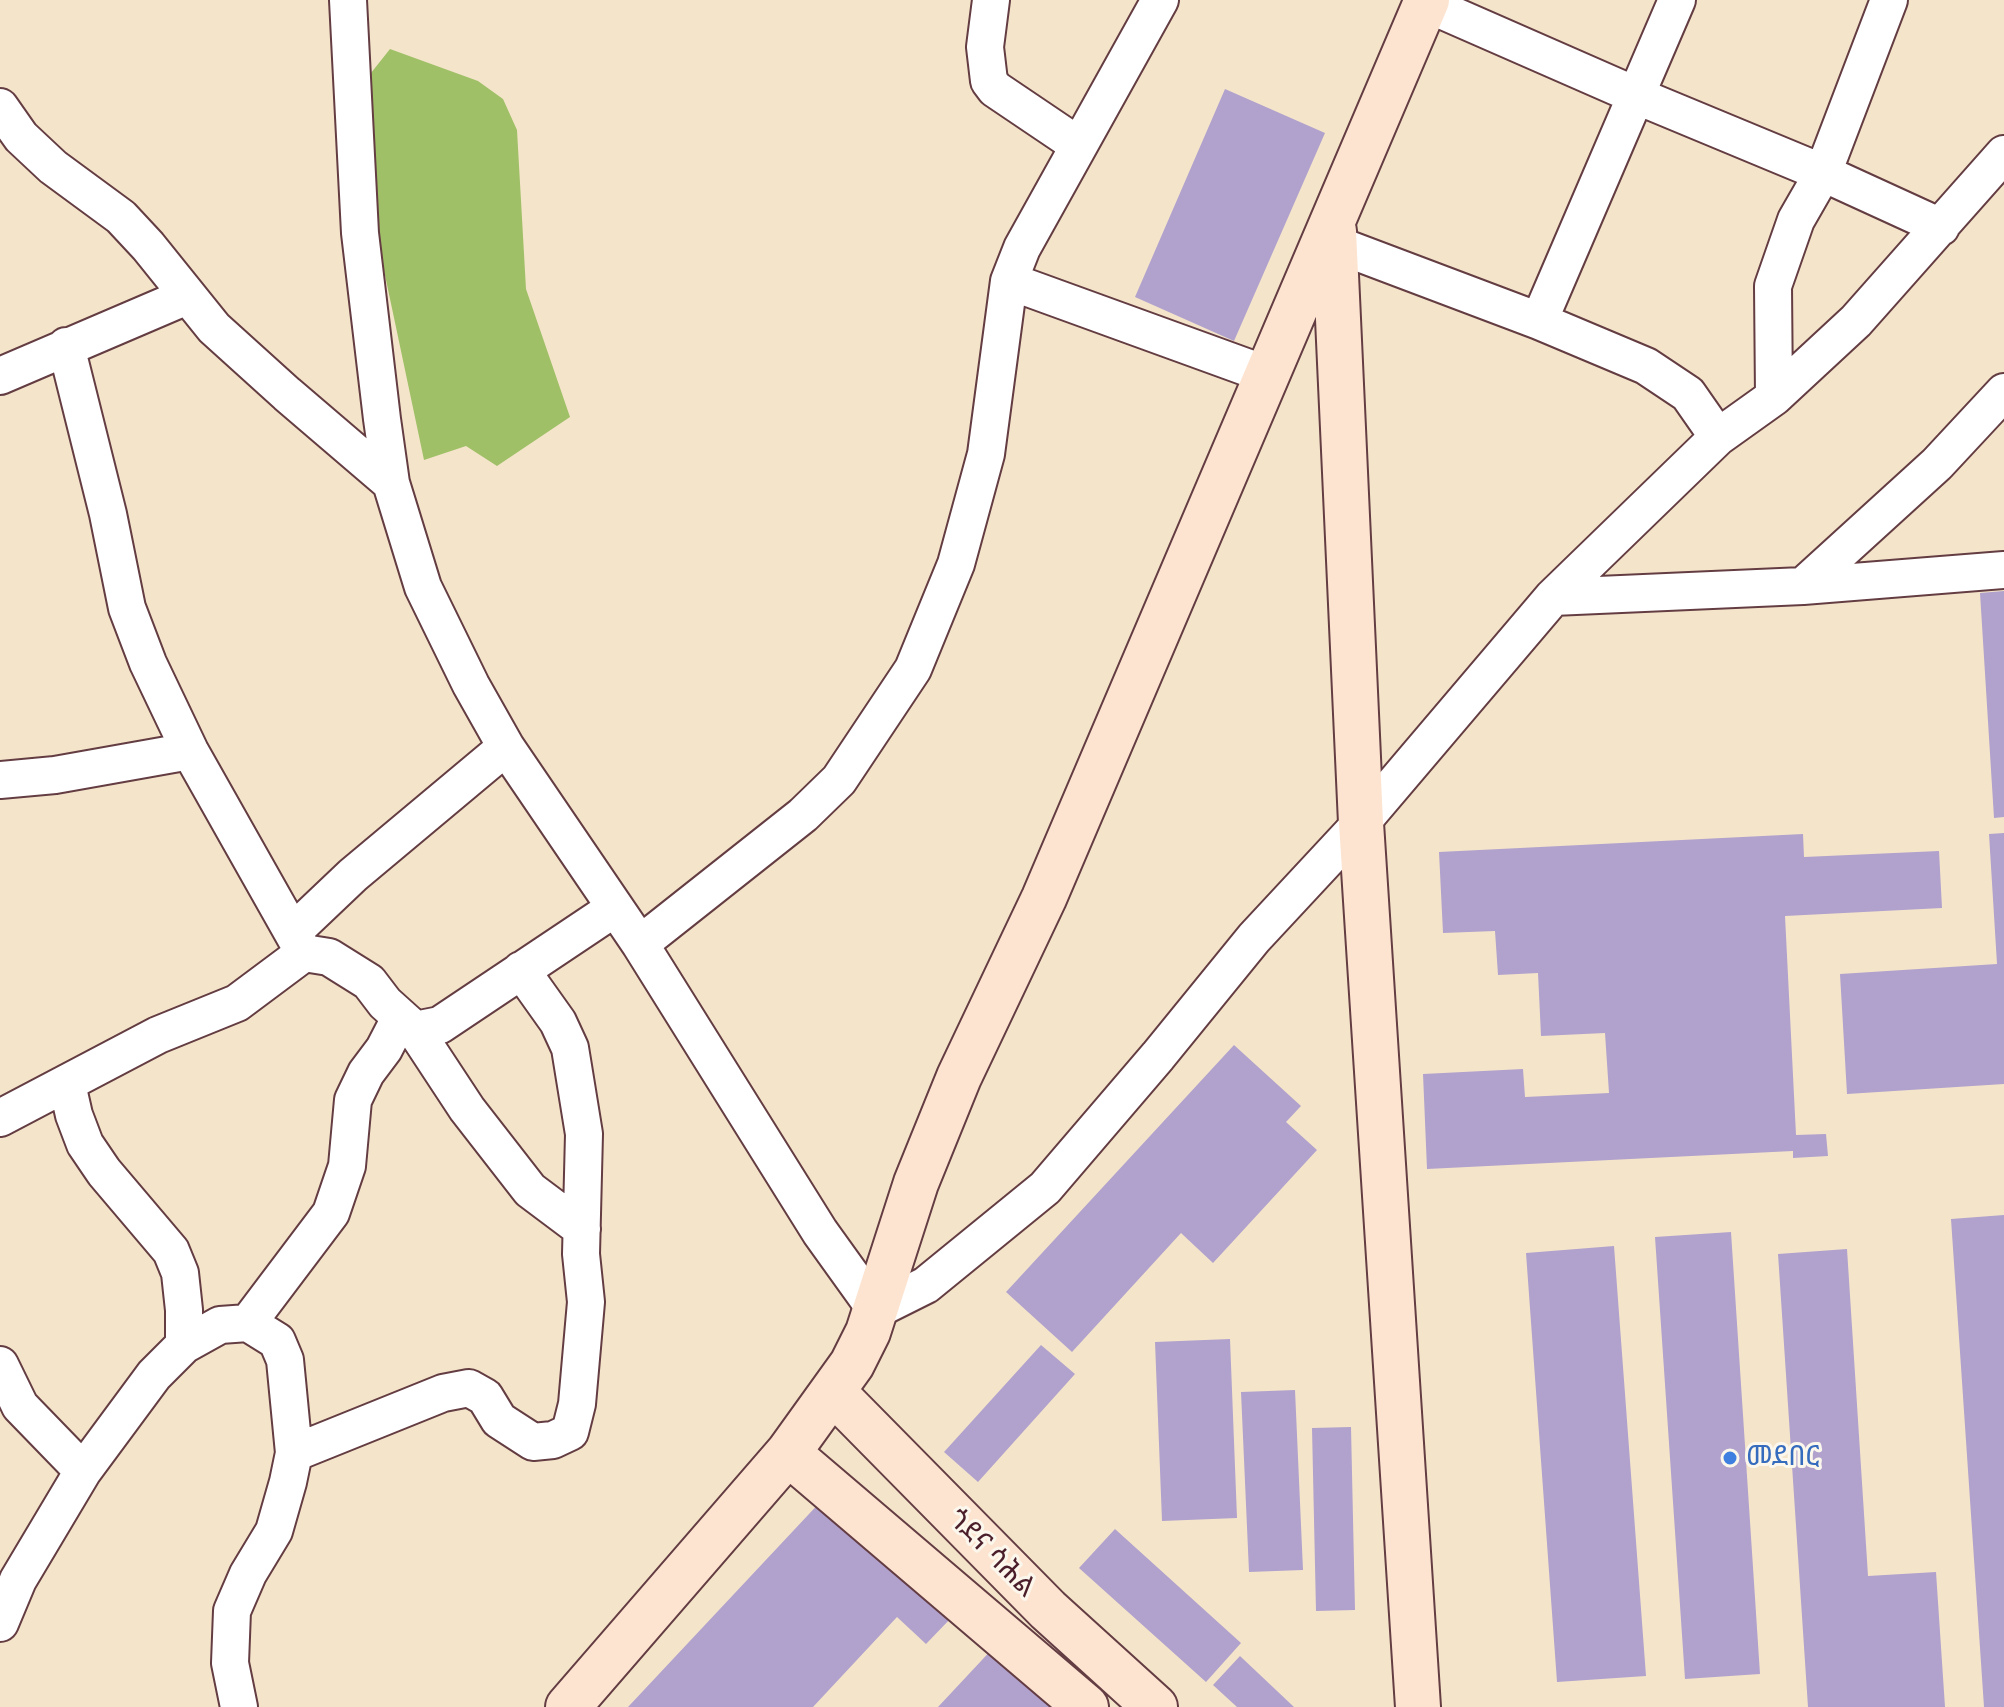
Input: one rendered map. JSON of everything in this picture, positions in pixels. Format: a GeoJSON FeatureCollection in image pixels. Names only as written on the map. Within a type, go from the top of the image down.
{"type":"FeatureCollection","features":[{"type":"Feature","properties":{"kind":"street"},"geometry":{"type":"LineString","coordinates":[[348,0],[360,233],[391,483],[423,587],[471,685],[506,747],[640,944],[820,1232],[876,1310]]}},
{"type":"Feature","properties":{"kind":"street"},"geometry":{"type":"LineString","coordinates":[[991,0],[985,47],[989,81],[995,89],[1078,145]]}},
{"type":"Feature","properties":{"kind":"street"},"geometry":{"type":"LineString","coordinates":[[640,944],[803,815],[839,780],[913,669],[956,564],[986,454],[1009,281],[1022,248],[1160,0]]}},
{"type":"Feature","properties":{"kind":"street"},"geometry":{"type":"LineString","coordinates":[[1539,321],[1677,0]]}},
{"type":"Feature","properties":{"kind":"street"},"geometry":{"type":"LineString","coordinates":[[1774,397],[1773,286],[1796,220],[1823,173],[1889,0]]}},
{"type":"Feature","properties":{"kind":"street"},"geometry":{"type":"LineString","coordinates":[[568,1707],[788,1453],[852,1364],[876,1310],[916,1183],[959,1077],[1044,898],[1268,375],[1334,233],[1426,2],[1941,227]]}},
{"type":"Feature","properties":{"kind":"street"},"geometry":{"type":"LineString","coordinates":[[0,107],[21,137],[53,167],[121,217],[214,328],[391,483]]}},
{"type":"Feature","properties":{"kind":"street"},"geometry":{"type":"LineString","coordinates":[[876,1310],[926,1285],[1045,1188],[1254,938],[1361,823],[1553,597],[1718,437],[1774,397],[1856,321],[2004,154]]}},
{"type":"Feature","properties":{"kind":"street"},"geometry":{"type":"LineString","coordinates":[[1334,233],[1656,373],[1688,394],[1718,437]]}},
{"type":"Feature","properties":{"kind":"street"},"geometry":{"type":"LineString","coordinates":[[1334,233],[1361,823],[1418,1707]]}},
{"type":"Feature","properties":{"kind":"street"},"geometry":{"type":"LineString","coordinates":[[1009,281],[1268,375]]}},
{"type":"Feature","properties":{"kind":"street"},"geometry":{"type":"LineString","coordinates":[[0,376],[187,296]]}},
{"type":"Feature","properties":{"kind":"street"},"geometry":{"type":"LineString","coordinates":[[66,346],[108,514],[127,608],[148,663],[190,751],[299,942],[348,967],[369,982],[408,1024],[467,1109],[530,1190],[582,1229]]}},
{"type":"Feature","properties":{"kind":"street"},"geometry":{"type":"LineString","coordinates":[[1803,586],[1937,464],[2004,392]]}},
{"type":"Feature","properties":{"kind":"street"},"geometry":{"type":"LineString","coordinates":[[1553,597],[1803,586],[2004,570]]}},
{"type":"Feature","properties":{"kind":"street"},"geometry":{"type":"LineString","coordinates":[[0,1118],[158,1035],[237,1003],[299,942],[353,875],[506,747]]}},
{"type":"Feature","properties":{"kind":"street"},"geometry":{"type":"LineString","coordinates":[[0,780],[55,775],[190,751]]}},
{"type":"Feature","properties":{"kind":"street"},"geometry":{"type":"LineString","coordinates":[[248,1323],[331,1213],[347,1166],[353,1100],[366,1073],[384,1049],[408,1024],[440,1025],[615,908]]}},
{"type":"Feature","properties":{"kind":"street"},"geometry":{"type":"LineString","coordinates":[[294,1453],[443,1393],[469,1388],[485,1397],[499,1420],[533,1442],[553,1440],[570,1432],[577,1404],[586,1302],[582,1229],[584,1134],[570,1048],[558,1022],[521,970]]}},
{"type":"Feature","properties":{"kind":"street"},"geometry":{"type":"LineString","coordinates":[[67,1084],[85,1144],[104,1172],[171,1251],[180,1273],[184,1345]]}},
{"type":"Feature","properties":{"kind":"street"},"geometry":{"type":"LineString","coordinates":[[0,1623],[18,1580],[83,1471],[154,1375],[184,1345],[220,1325],[248,1323],[277,1341],[285,1360],[294,1453],[274,1531],[248,1574],[232,1611],[230,1663],[239,1707]]}},
{"type":"Feature","properties":{"kind":"street"},"geometry":{"type":"LineString","coordinates":[[0,1365],[20,1406],[83,1471]]}},
{"type":"Feature","properties":{"kind":"street","name":"ጎደና ሳሕል"},"geometry":{"type":"LineString","coordinates":[[834,1393],[1048,1610],[1155,1707]]}},
{"type":"Feature","properties":{"kind":"street","name":"ጎደና ሳሕል"},"geometry":{"type":"LineString","coordinates":[[788,1453],[1086,1707]]}},
{"type":"Feature","properties":{"kind":"street"},"geometry":{"type":"LineString","coordinates":[[1009,1641],[1048,1610]]}},
{"type":"Feature","properties":{"kind":"green space"},"geometry":{"type":"Polygon","coordinates":[[[390,49],[478,81],[503,99],[517,130],[526,289],[570,417],[497,466],[466,446],[424,460],[378,242],[363,83],[390,49]]]}},
{"type":"Feature","properties":{"kind":"building"},"geometry":{"type":"Polygon","coordinates":[[[1225,89],[1325,133],[1234,341],[1135,297],[1225,89]]]}},
{"type":"Feature","properties":{"kind":"building"},"geometry":{"type":"Polygon","coordinates":[[[2004,591],[2004,817],[1994,818],[1980,593],[2004,591]]]}},
{"type":"Feature","properties":{"kind":"building"},"geometry":{"type":"Polygon","coordinates":[[[2004,833],[2004,1084],[1847,1094],[1840,974],[1997,964],[1989,834],[2004,833]]]}},
{"type":"Feature","properties":{"kind":"building"},"geometry":{"type":"Polygon","coordinates":[[[1803,834],[1804,857],[1939,851],[1942,908],[1785,916],[1796,1135],[1826,1134],[1828,1156],[1793,1158],[1793,1151],[1427,1169],[1423,1074],[1523,1069],[1525,1097],[1609,1093],[1605,1033],[1541,1036],[1538,973],[1498,975],[1495,931],[1443,933],[1439,852],[1803,834]]]}},
{"type":"Feature","properties":{"kind":"building"},"geometry":{"type":"Polygon","coordinates":[[[1234,1045],[1301,1106],[1286,1122],[1317,1150],[1213,1263],[1181,1233],[1072,1352],[1006,1292],[1234,1045]]]}},
{"type":"Feature","properties":{"kind":"building"},"geometry":{"type":"Polygon","coordinates":[[[2004,1215],[2004,1707],[1984,1707],[1951,1219],[2004,1215]]]}},
{"type":"Feature","properties":{"kind":"building"},"geometry":{"type":"Polygon","coordinates":[[[1731,1232],[1760,1674],[1685,1679],[1655,1237],[1731,1232]]]}},
{"type":"Feature","properties":{"kind":"building"},"geometry":{"type":"Polygon","coordinates":[[[1614,1246],[1646,1676],[1557,1682],[1526,1253],[1614,1246]]]}},
{"type":"Feature","properties":{"kind":"building"},"geometry":{"type":"Polygon","coordinates":[[[1847,1249],[1868,1576],[1936,1572],[1945,1707],[1808,1707],[1778,1254],[1847,1249]]]}},
{"type":"Feature","properties":{"kind":"building"},"geometry":{"type":"Polygon","coordinates":[[[1230,1339],[1237,1518],[1162,1521],[1155,1342],[1230,1339]]]}},
{"type":"Feature","properties":{"kind":"building"},"geometry":{"type":"Polygon","coordinates":[[[1041,1345],[1075,1374],[978,1482],[944,1452],[1041,1345]]]}},
{"type":"Feature","properties":{"kind":"building"},"geometry":{"type":"Polygon","coordinates":[[[1295,1390],[1303,1570],[1249,1572],[1241,1392],[1295,1390]]]}},
{"type":"Feature","properties":{"kind":"building"},"geometry":{"type":"Polygon","coordinates":[[[1351,1427],[1355,1610],[1316,1611],[1312,1428],[1351,1427]]]}},
{"type":"Feature","properties":{"kind":"building"},"geometry":{"type":"Polygon","coordinates":[[[824,1498],[952,1617],[926,1644],[897,1617],[813,1707],[628,1707],[824,1498]]]}},
{"type":"Feature","properties":{"kind":"building"},"geometry":{"type":"Polygon","coordinates":[[[1115,1529],[1241,1643],[1206,1682],[1079,1568],[1115,1529]]]}},
{"type":"Feature","properties":{"kind":"building"},"geometry":{"type":"Polygon","coordinates":[[[996,1645],[1062,1707],[938,1707],[996,1645]]]}},
{"type":"Feature","properties":{"kind":"building"},"geometry":{"type":"Polygon","coordinates":[[[1240,1656],[1294,1707],[1237,1707],[1213,1685],[1240,1656]]]}},
{"type":"Feature","properties":{"kind":"place","name":"መደበር"},"geometry":{"type":"Point","coordinates":[1730,1458]}}]}
